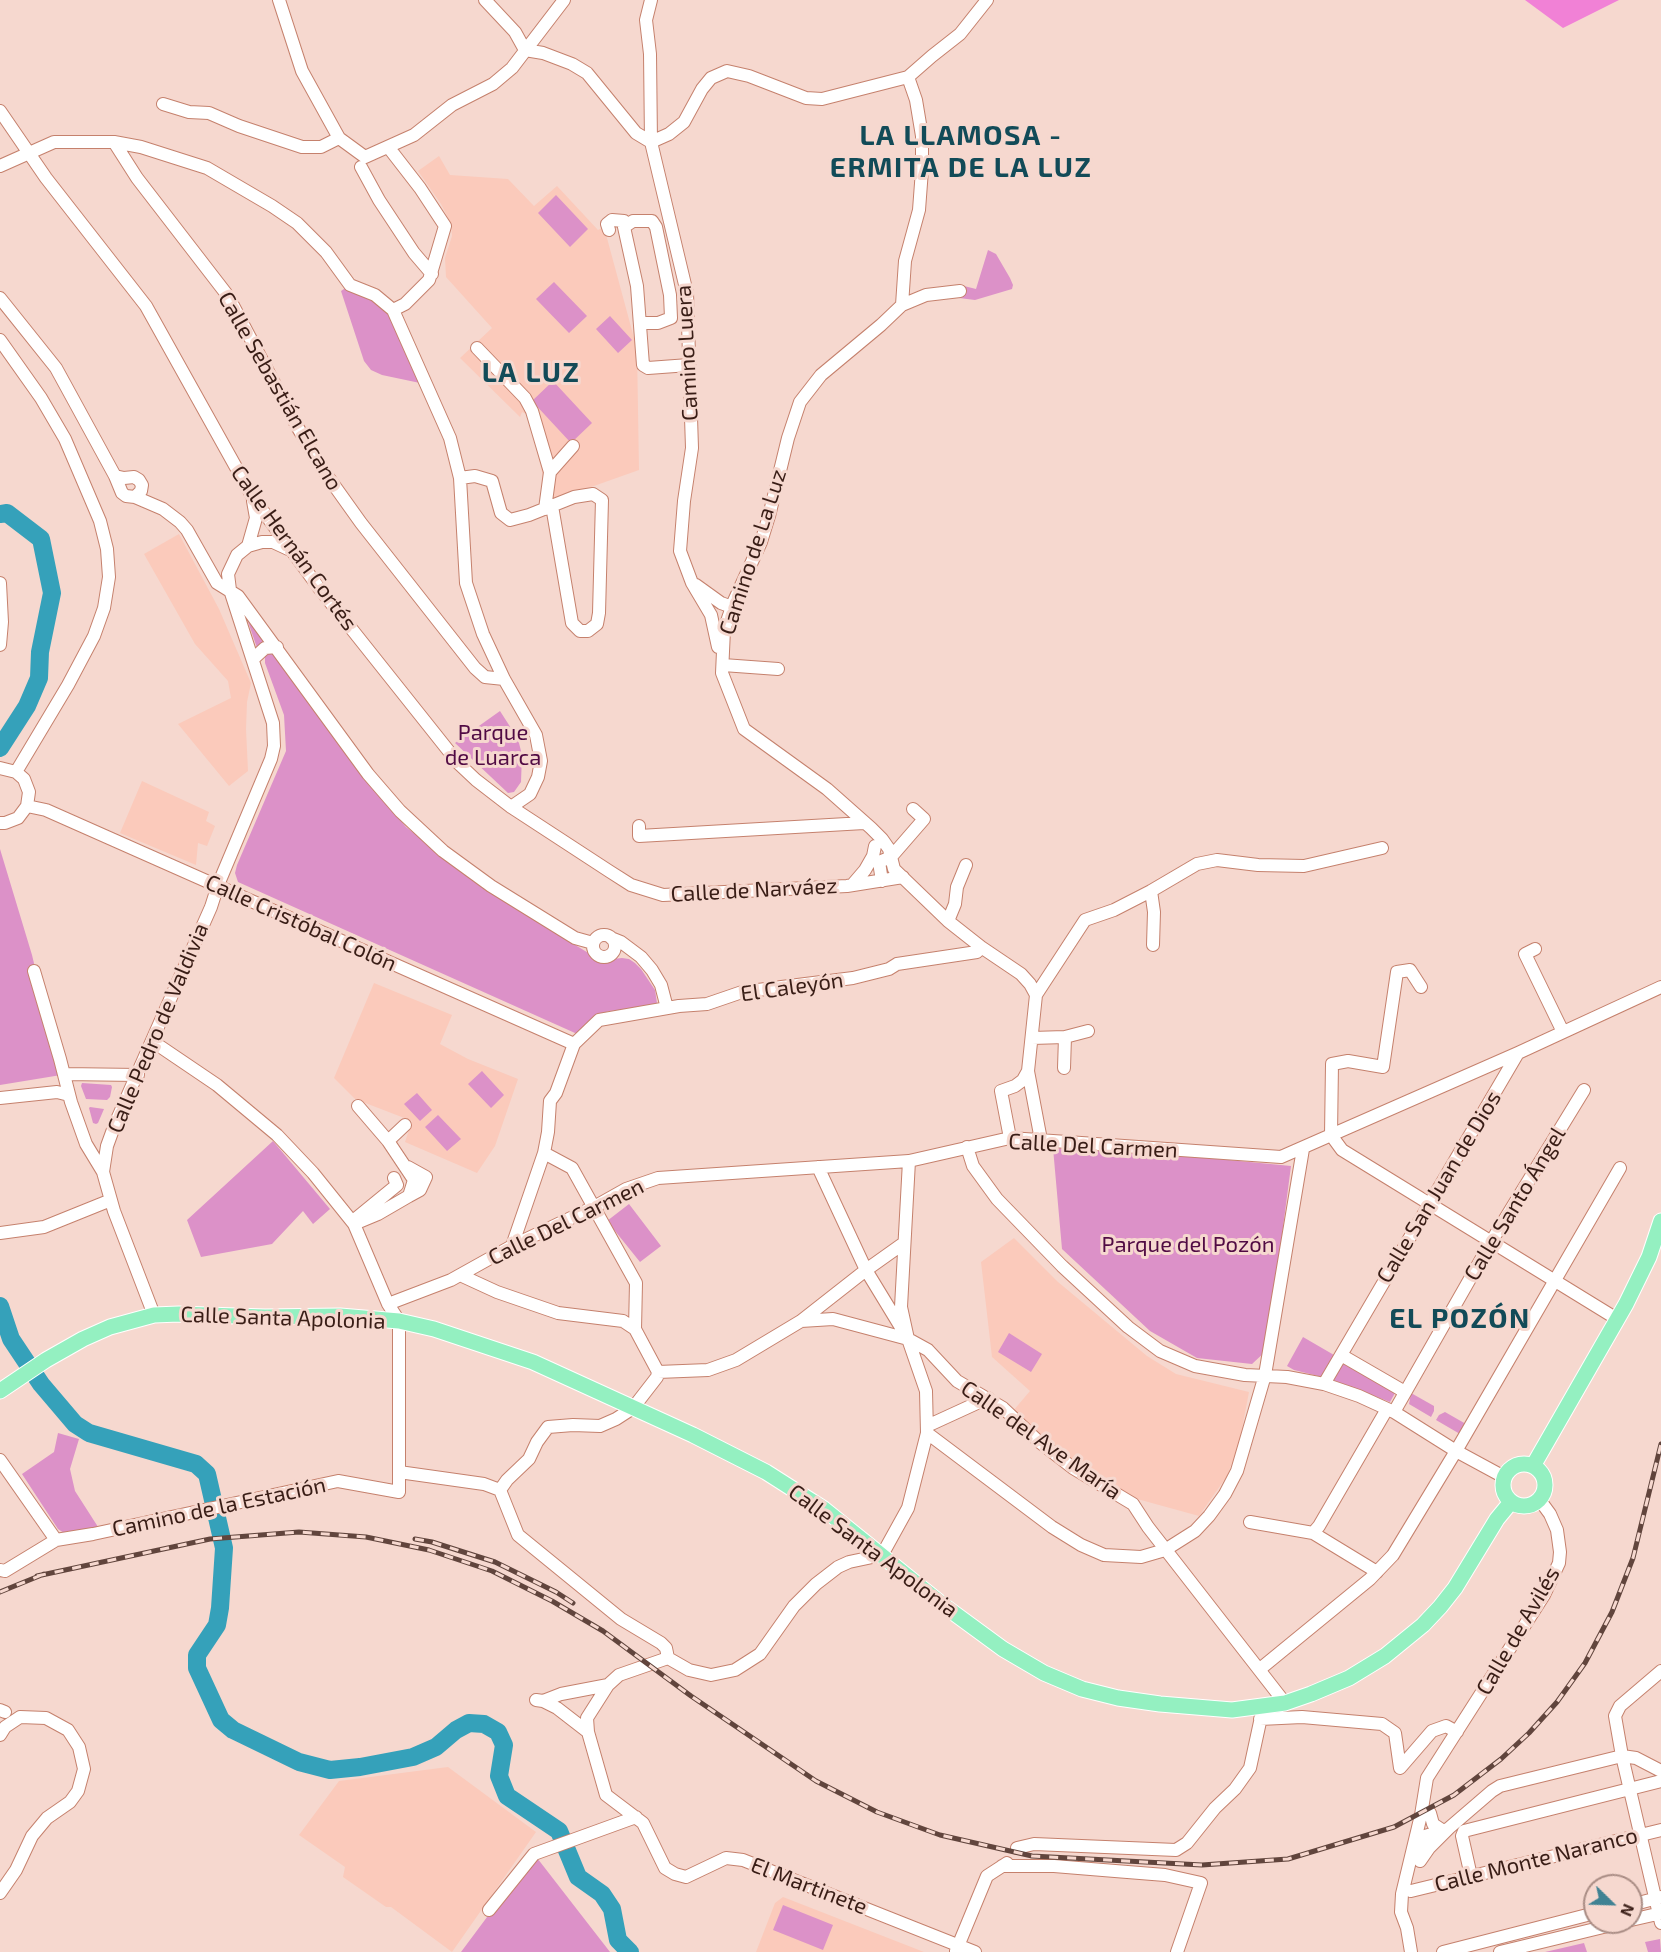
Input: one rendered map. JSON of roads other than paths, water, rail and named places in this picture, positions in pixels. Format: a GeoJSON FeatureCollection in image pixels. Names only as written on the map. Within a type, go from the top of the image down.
{"type":"FeatureCollection","features":[{"type":"Feature","properties":{"kind":"main road"},"geometry":{"type":"LineString","coordinates":[[1533,1466],[1617,1319],[1649,1257],[1661,1221]]}},
{"type":"Feature","properties":{"kind":"main road","name":"Calle Santa Apolonia"},"geometry":{"type":"LineString","coordinates":[[0,1391],[46,1360],[83,1339],[110,1327],[154,1315],[340,1316],[399,1321],[434,1329],[533,1362],[693,1435],[766,1472],[824,1509],[943,1605],[1003,1649],[1044,1673],[1082,1689],[1118,1698],[1262,1714],[1349,1678],[1385,1656],[1423,1625],[1455,1588],[1510,1502]]}},
{"type":"Feature","properties":{"kind":"main road"},"geometry":{"type":"LineString","coordinates":[[1521,1464],[1533,1466],[1539,1471],[1545,1483],[1539,1499],[1531,1505],[1524,1506],[1510,1502],[1504,1493],[1504,1477],[1514,1466],[1521,1464]]}},
{"type":"Feature","properties":{"kind":"street"},"geometry":{"type":"LineString","coordinates":[[279,0],[302,71],[339,138],[365,158],[414,135],[452,105],[493,84],[512,68],[564,0]]}},
{"type":"Feature","properties":{"kind":"street"},"geometry":{"type":"LineString","coordinates":[[485,0],[515,32],[525,50]]}},
{"type":"Feature","properties":{"kind":"street","name":"Camino Luera"},"geometry":{"type":"LineString","coordinates":[[651,0],[646,20],[650,54],[651,142],[687,293],[692,448],[684,501],[680,551],[692,583],[711,615],[723,665]]}},
{"type":"Feature","properties":{"kind":"street"},"geometry":{"type":"LineString","coordinates":[[525,50],[543,53],[588,73],[636,133],[651,142],[669,134],[684,122],[702,89],[711,78],[727,71],[749,76],[806,98],[822,99],[908,77],[960,34],[987,0]]}},
{"type":"Feature","properties":{"kind":"street"},"geometry":{"type":"LineString","coordinates":[[902,305],[905,261],[919,210],[922,170],[922,136],[916,100],[908,77]]}},
{"type":"Feature","properties":{"kind":"street"},"geometry":{"type":"LineString","coordinates":[[163,104],[189,112],[209,113],[239,126],[302,147],[321,147],[339,138]]}},
{"type":"Feature","properties":{"kind":"street","name":"Calle Hernán Cortés"},"geometry":{"type":"LineString","coordinates":[[0,111],[46,178],[146,306],[248,491],[290,550],[459,764],[511,807],[609,872]]}},
{"type":"Feature","properties":{"kind":"street"},"geometry":{"type":"LineString","coordinates":[[0,166],[54,142],[114,142],[141,147],[207,168],[289,217],[326,252],[350,285],[375,295],[393,310],[450,438],[460,478],[466,583],[483,634],[504,679],[536,735],[541,761],[538,777],[530,794],[530,819]]}},
{"type":"Feature","properties":{"kind":"street","name":"Calle Sebastián Elcano"},"geometry":{"type":"LineString","coordinates":[[114,142],[137,178],[228,296],[298,428],[338,492],[475,668],[485,677],[504,679]]}},
{"type":"Feature","properties":{"kind":"street"},"geometry":{"type":"LineString","coordinates":[[389,148],[420,188],[445,226],[429,280],[405,304],[393,310]]}},
{"type":"Feature","properties":{"kind":"street"},"geometry":{"type":"LineString","coordinates":[[361,167],[379,200],[414,253],[432,274]]}},
{"type":"Feature","properties":{"kind":"street"},"geometry":{"type":"LineString","coordinates":[[609,230],[607,224],[612,220],[624,221],[627,224]]}},
{"type":"Feature","properties":{"kind":"street"},"geometry":{"type":"LineString","coordinates":[[641,322],[658,323],[671,318],[670,295],[656,227],[652,221],[633,220],[624,227],[637,286],[643,365],[648,368],[689,365]]}},
{"type":"Feature","properties":{"kind":"street","name":"Camino de La Luz"},"geometry":{"type":"LineString","coordinates":[[960,291],[926,295],[902,305],[821,375],[800,402],[788,438],[761,542],[724,630],[722,673],[744,729],[827,789],[868,825],[882,839],[890,853],[894,869],[948,921],[1021,974],[1036,994]]}},
{"type":"Feature","properties":{"kind":"street"},"geometry":{"type":"LineString","coordinates":[[0,298],[56,368],[122,493],[174,515],[187,530],[217,584],[238,596],[368,774],[416,826],[452,858],[491,886],[575,939],[593,944]]}},
{"type":"Feature","properties":{"kind":"street"},"geometry":{"type":"LineString","coordinates":[[0,340],[42,399],[65,439],[100,521],[107,549],[109,577],[104,608],[94,636],[68,685],[16,772]]}},
{"type":"Feature","properties":{"kind":"street"},"geometry":{"type":"LineString","coordinates":[[460,478],[475,476],[492,480],[501,513],[510,520],[549,508],[574,496],[593,494],[602,500],[597,624],[588,631],[580,631],[572,623],[549,508],[550,472],[532,411],[525,398],[477,348]]}},
{"type":"Feature","properties":{"kind":"street"},"geometry":{"type":"LineString","coordinates":[[550,472],[573,446]]}},
{"type":"Feature","properties":{"kind":"street"},"geometry":{"type":"LineString","coordinates":[[115,476],[134,477],[139,480],[141,491],[135,497]]}},
{"type":"Feature","properties":{"kind":"street"},"geometry":{"type":"LineString","coordinates":[[248,491],[256,518],[248,546]]}},
{"type":"Feature","properties":{"kind":"street"},"geometry":{"type":"LineString","coordinates":[[230,590],[228,574],[232,564],[237,555],[248,546],[273,542],[290,550]]}},
{"type":"Feature","properties":{"kind":"street"},"geometry":{"type":"LineString","coordinates":[[0,583],[2,622],[0,645]]}},
{"type":"Feature","properties":{"kind":"street"},"geometry":{"type":"LineString","coordinates":[[692,583],[732,607]]}},
{"type":"Feature","properties":{"kind":"street","name":"Calle Pedro de Valdivia"},"geometry":{"type":"LineString","coordinates":[[103,1172],[108,1146],[211,907],[271,759],[274,746],[273,723],[230,590]]}},
{"type":"Feature","properties":{"kind":"street"},"geometry":{"type":"LineString","coordinates":[[253,659],[265,648],[276,647]]}},
{"type":"Feature","properties":{"kind":"street"},"geometry":{"type":"LineString","coordinates":[[723,665],[778,669]]}},
{"type":"Feature","properties":{"kind":"street"},"geometry":{"type":"LineString","coordinates":[[0,768],[16,772],[24,779],[29,792],[27,806],[18,818],[5,823],[0,822]]}},
{"type":"Feature","properties":{"kind":"street"},"geometry":{"type":"LineString","coordinates":[[511,807],[530,794]]}},
{"type":"Feature","properties":{"kind":"street","name":"Calle Cristóbal Colón"},"geometry":{"type":"LineString","coordinates":[[27,806],[46,810],[574,1044]]}},
{"type":"Feature","properties":{"kind":"street"},"geometry":{"type":"LineString","coordinates":[[879,862],[924,819],[914,815]]}},
{"type":"Feature","properties":{"kind":"street"},"geometry":{"type":"LineString","coordinates":[[639,831],[868,825],[882,880]]}},
{"type":"Feature","properties":{"kind":"street"},"geometry":{"type":"LineString","coordinates":[[853,884],[865,870],[873,856],[875,846]]}},
{"type":"Feature","properties":{"kind":"street"},"geometry":{"type":"LineString","coordinates":[[1041,1140],[1028,1071],[1036,994],[1085,920],[1114,910],[1197,864],[1217,860],[1258,865],[1304,866],[1382,848]]}},
{"type":"Feature","properties":{"kind":"street"},"geometry":{"type":"LineString","coordinates":[[948,921],[966,864]]}},
{"type":"Feature","properties":{"kind":"street","name":"Calle de Narváez"},"geometry":{"type":"LineString","coordinates":[[609,872],[631,885],[663,895],[853,884],[903,877]]}},
{"type":"Feature","properties":{"kind":"street"},"geometry":{"type":"LineString","coordinates":[[1151,891],[1154,912],[1153,945]]}},
{"type":"Feature","properties":{"kind":"street"},"geometry":{"type":"LineString","coordinates":[[613,944],[611,955],[602,957],[594,951],[593,944],[598,937],[603,936],[613,944],[641,957],[662,986],[667,1008]]}},
{"type":"Feature","properties":{"kind":"street","name":"El Caleyón"},"geometry":{"type":"LineString","coordinates":[[574,1044],[599,1020],[667,1008],[707,1004],[741,992],[853,978],[889,969],[897,964],[977,952],[981,947]]}},
{"type":"Feature","properties":{"kind":"street"},"geometry":{"type":"LineString","coordinates":[[1535,949],[1525,954],[1563,1032]]}},
{"type":"Feature","properties":{"kind":"street"},"geometry":{"type":"LineString","coordinates":[[1421,987],[1410,970],[1397,972],[1383,1067],[1348,1061],[1332,1064],[1331,1135],[1342,1150],[1617,1319]]}},
{"type":"Feature","properties":{"kind":"street"},"geometry":{"type":"LineString","coordinates":[[34,971],[69,1095],[86,1144],[103,1172],[111,1200],[154,1315]]}},
{"type":"Feature","properties":{"kind":"street","name":"Calle Del Carmen"},"geometry":{"type":"LineString","coordinates":[[388,1304],[460,1275],[512,1246],[626,1189],[658,1178],[909,1161],[1010,1138],[1281,1157],[1304,1149],[1563,1032],[1655,994],[1661,987]]}},
{"type":"Feature","properties":{"kind":"street"},"geometry":{"type":"LineString","coordinates":[[1032,1038],[1065,1036],[1088,1031]]}},
{"type":"Feature","properties":{"kind":"street"},"geometry":{"type":"LineString","coordinates":[[1064,1068],[1065,1036]]}},
{"type":"Feature","properties":{"kind":"street"},"geometry":{"type":"LineString","coordinates":[[153,1041],[217,1085],[277,1135],[313,1173],[353,1223],[388,1304],[399,1321],[399,1472],[484,1484],[500,1490],[518,1535],[621,1619],[661,1643],[666,1648],[668,1658]]}},
{"type":"Feature","properties":{"kind":"street"},"geometry":{"type":"LineString","coordinates":[[512,1246],[544,1153],[550,1101],[556,1093],[574,1044]]}},
{"type":"Feature","properties":{"kind":"street","name":"Calle San Juan de Dios"},"geometry":{"type":"LineString","coordinates":[[1324,1384],[1518,1053]]}},
{"type":"Feature","properties":{"kind":"street"},"geometry":{"type":"LineString","coordinates":[[1010,1138],[1001,1091],[1015,1086],[1023,1080],[1028,1071]]}},
{"type":"Feature","properties":{"kind":"street"},"geometry":{"type":"LineString","coordinates":[[64,1074],[138,1075]]}},
{"type":"Feature","properties":{"kind":"street","name":"Calle Santo Ángel"},"geometry":{"type":"LineString","coordinates":[[1313,1533],[1390,1410],[1405,1392],[1491,1242],[1584,1090]]}},
{"type":"Feature","properties":{"kind":"street"},"geometry":{"type":"LineString","coordinates":[[0,1098],[57,1092],[69,1095]]}},
{"type":"Feature","properties":{"kind":"street"},"geometry":{"type":"LineString","coordinates":[[353,1223],[378,1214],[408,1196],[414,1180],[388,1141],[358,1106]]}},
{"type":"Feature","properties":{"kind":"street"},"geometry":{"type":"LineString","coordinates":[[388,1141],[405,1125]]}},
{"type":"Feature","properties":{"kind":"street"},"geometry":{"type":"LineString","coordinates":[[86,1144],[108,1146]]}},
{"type":"Feature","properties":{"kind":"street"},"geometry":{"type":"LineString","coordinates":[[967,1147],[973,1166],[997,1199],[1062,1266],[1128,1327],[1160,1351],[1195,1366],[1245,1375],[1287,1377],[1324,1384],[1359,1396],[1390,1410],[1456,1451],[1504,1477]]}},
{"type":"Feature","properties":{"kind":"street"},"geometry":{"type":"LineString","coordinates":[[927,1430],[1052,1527],[1081,1545],[1104,1555],[1141,1557],[1165,1550],[1195,1531],[1225,1494],[1237,1471],[1265,1375],[1304,1149]]}},
{"type":"Feature","properties":{"kind":"street"},"geometry":{"type":"LineString","coordinates":[[544,1153],[572,1168],[636,1283],[635,1329]]}},
{"type":"Feature","properties":{"kind":"street"},"geometry":{"type":"LineString","coordinates":[[588,1732],[587,1718],[608,1685],[619,1675],[668,1658],[689,1670],[711,1675],[735,1670],[760,1654],[794,1606],[816,1584],[838,1567],[849,1562],[882,1555],[908,1508],[927,1430],[926,1391],[908,1339],[901,1307],[909,1161]]}},
{"type":"Feature","properties":{"kind":"street","name":"Calle del Ave María"},"geometry":{"type":"LineString","coordinates":[[818,1167],[866,1270],[908,1339],[928,1350],[957,1381],[1003,1408],[1037,1440],[1073,1468],[1133,1504],[1165,1550],[1285,1703]]}},
{"type":"Feature","properties":{"kind":"street"},"geometry":{"type":"LineString","coordinates":[[1260,1669],[1377,1572],[1393,1555],[1620,1168]]}},
{"type":"Feature","properties":{"kind":"street"},"geometry":{"type":"LineString","coordinates":[[353,1223],[397,1185],[394,1178]]}},
{"type":"Feature","properties":{"kind":"street"},"geometry":{"type":"LineString","coordinates":[[0,1233],[44,1227],[111,1200]]}},
{"type":"Feature","properties":{"kind":"street"},"geometry":{"type":"LineString","coordinates":[[658,1372],[708,1370],[736,1360],[801,1322],[904,1243]]}},
{"type":"Feature","properties":{"kind":"street"},"geometry":{"type":"LineString","coordinates":[[460,1275],[497,1292],[558,1314],[623,1321],[635,1329],[658,1372],[657,1377],[633,1408],[600,1426],[548,1427],[537,1442],[529,1460],[507,1480],[500,1490]]}},
{"type":"Feature","properties":{"kind":"street"},"geometry":{"type":"LineString","coordinates":[[801,1322],[832,1319],[908,1339]]}},
{"type":"Feature","properties":{"kind":"street"},"geometry":{"type":"LineString","coordinates":[[1341,1355],[1405,1392]]}},
{"type":"Feature","properties":{"kind":"street"},"geometry":{"type":"LineString","coordinates":[[927,1430],[988,1398]]}},
{"type":"Feature","properties":{"kind":"street"},"geometry":{"type":"LineString","coordinates":[[0,1460],[56,1540],[5,1571],[0,1570]]}},
{"type":"Feature","properties":{"kind":"street","name":"Camino de la Estación"},"geometry":{"type":"LineString","coordinates":[[56,1540],[338,1481],[399,1492],[399,1472]]}},
{"type":"Feature","properties":{"kind":"street","name":"Calle de Avilés"},"geometry":{"type":"LineString","coordinates":[[1407,1928],[1416,1859],[1426,1814],[1427,1778],[1544,1595],[1559,1563],[1557,1530],[1550,1514],[1539,1499]]}},
{"type":"Feature","properties":{"kind":"street"},"geometry":{"type":"LineString","coordinates":[[1250,1522],[1313,1533],[1377,1572]]}},
{"type":"Feature","properties":{"kind":"street"},"geometry":{"type":"LineString","coordinates":[[1643,1919],[1660,1917],[1658,1898],[1630,1790],[1615,1716],[1620,1706],[1661,1671]]}},
{"type":"Feature","properties":{"kind":"street"},"geometry":{"type":"LineString","coordinates":[[588,1732],[557,1708],[539,1701],[561,1694],[608,1685]]}},
{"type":"Feature","properties":{"kind":"street"},"geometry":{"type":"LineString","coordinates":[[957,1949],[987,1876],[1015,1854],[1034,1844],[1176,1850],[1187,1843],[1199,1825],[1235,1789],[1250,1768],[1262,1714],[1382,1724],[1395,1733],[1400,1767],[1432,1731],[1446,1726],[1457,1732]]}},
{"type":"Feature","properties":{"kind":"street"},"geometry":{"type":"LineString","coordinates":[[0,1735],[5,1727],[20,1717],[46,1718],[68,1730],[80,1747],[84,1769],[78,1791],[70,1802],[47,1818],[32,1836],[16,1870],[0,1893]]}},
{"type":"Feature","properties":{"kind":"street","name":"El Martinete"},"geometry":{"type":"LineString","coordinates":[[588,1732],[606,1795],[643,1823],[665,1868],[675,1874],[686,1877],[726,1858],[743,1860],[957,1949],[975,1952]]}},
{"type":"Feature","properties":{"kind":"street"},"geometry":{"type":"LineString","coordinates":[[1416,1859],[1444,1832],[1500,1786],[1622,1756],[1636,1758],[1661,1771]]}},
{"type":"Feature","properties":{"kind":"street"},"geometry":{"type":"LineString","coordinates":[[1471,1876],[1462,1836],[1464,1831],[1661,1781]]}},
{"type":"Feature","properties":{"kind":"street"},"geometry":{"type":"LineString","coordinates":[[1426,1814],[1433,1824],[1444,1832]]}},
{"type":"Feature","properties":{"kind":"street"},"geometry":{"type":"LineString","coordinates":[[1416,1859],[1425,1836],[1426,1814]]}},
{"type":"Feature","properties":{"kind":"street"},"geometry":{"type":"LineString","coordinates":[[489,1910],[534,1854],[636,1817]]}},
{"type":"Feature","properties":{"kind":"street","name":"Calle Monte Naranco"},"geometry":{"type":"LineString","coordinates":[[1412,1891],[1661,1830]]}},
{"type":"Feature","properties":{"kind":"street"},"geometry":{"type":"LineString","coordinates":[[1425,1836],[1444,1832]]}},
{"type":"Feature","properties":{"kind":"street","name":"Calle de Avilés"},"geometry":{"type":"LineString","coordinates":[[1411,1952],[1407,1928],[1401,1912],[1402,1894],[1416,1859]]}},
{"type":"Feature","properties":{"kind":"street"},"geometry":{"type":"LineString","coordinates":[[1002,1866],[1054,1866],[1165,1875],[1201,1882],[1177,1952]]}},
{"type":"Feature","properties":{"kind":"street"},"geometry":{"type":"LineString","coordinates":[[1643,1902],[1658,1898]]}},
{"type":"Feature","properties":{"kind":"street"},"geometry":{"type":"LineString","coordinates":[[1443,1952],[1583,1917]]}},
{"type":"Feature","properties":{"kind":"street"},"geometry":{"type":"LineString","coordinates":[[1500,1952],[1583,1932]]}},
{"type":"Feature","properties":{"kind":"waterway"},"geometry":{"type":"LineString","coordinates":[[0,514],[7,513],[41,539],[52,593],[40,652],[39,678],[27,706],[0,748]]}},
{"type":"Feature","properties":{"kind":"waterway"},"geometry":{"type":"LineString","coordinates":[[0,1306],[11,1339],[41,1384],[75,1424],[89,1433],[196,1464],[207,1474],[224,1548],[217,1625],[197,1655],[197,1668],[221,1720],[233,1730],[299,1762],[330,1770],[413,1757],[436,1747],[456,1730],[469,1723],[484,1724],[498,1732],[504,1745],[499,1776],[507,1796],[559,1831],[578,1877],[602,1894],[612,1909],[618,1940],[630,1952]]}},
{"type":"Feature","properties":{"kind":"railway"},"geometry":{"type":"LineString","coordinates":[[37,1576],[210,1539],[299,1532],[366,1537],[429,1550],[492,1571],[552,1601],[603,1631],[691,1696],[816,1781],[877,1812],[940,1835],[1032,1856],[1202,1865],[1288,1859],[1394,1827],[1454,1795],[1501,1759],[1557,1702],[1585,1663],[1612,1612],[1633,1558],[1661,1444]]}},
{"type":"Feature","properties":{"kind":"railway"},"geometry":{"type":"LineString","coordinates":[[415,1539],[432,1542],[495,1562],[556,1592],[573,1603]]}},
{"type":"Feature","properties":{"kind":"railway"},"geometry":{"type":"LineString","coordinates":[[0,1592],[44,1574]]}},
{"type":"Feature","properties":{"kind":"district","name":"LA LLAMOSA - ERMITA DE LA LUZ"},"geometry":{"type":"Point","coordinates":[961,152]}},
{"type":"Feature","properties":{"kind":"district","name":"LA LUZ"},"geometry":{"type":"Point","coordinates":[531,373]}},
{"type":"Feature","properties":{"kind":"district","name":"EL POZÓN"},"geometry":{"type":"Point","coordinates":[1460,1319]}},
{"type":"Feature","properties":{"kind":"park label","name":"Parque de Luarca"},"geometry":{"type":"Point","coordinates":[493,746]}},
{"type":"Feature","properties":{"kind":"park label","name":"Parque del Pozón"},"geometry":{"type":"Point","coordinates":[1188,1245]}}]}
